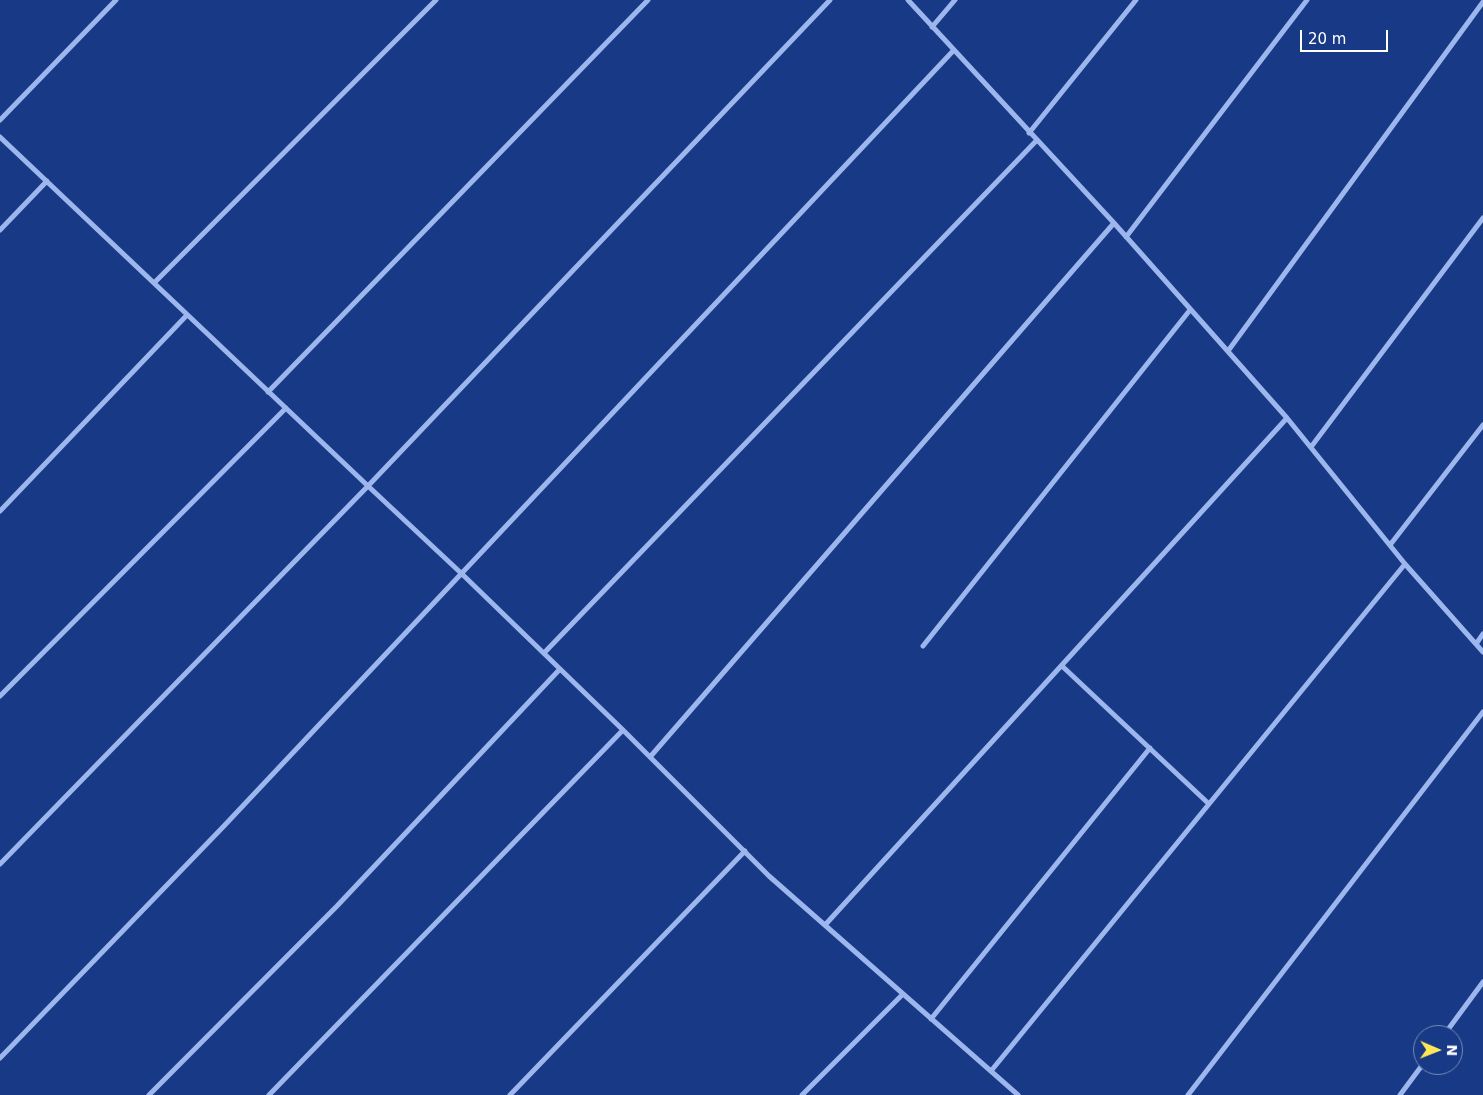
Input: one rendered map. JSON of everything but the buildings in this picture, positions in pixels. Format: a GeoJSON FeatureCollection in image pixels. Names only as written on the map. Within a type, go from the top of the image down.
{"type":"FeatureCollection","features":[{"type":"Feature","properties":{"kind":"street"},"geometry":{"type":"LineString","coordinates":[[0,120],[116,0]]}},
{"type":"Feature","properties":{"kind":"street"},"geometry":{"type":"LineString","coordinates":[[154,283],[436,0]]}},
{"type":"Feature","properties":{"kind":"street"},"geometry":{"type":"LineString","coordinates":[[268,392],[648,0]]}},
{"type":"Feature","properties":{"kind":"street"},"geometry":{"type":"LineString","coordinates":[[0,864],[368,486],[830,0]]}},
{"type":"Feature","properties":{"kind":"street"},"geometry":{"type":"LineString","coordinates":[[908,0],[1114,223],[1228,351],[1287,418],[1405,564],[1483,652]]}},
{"type":"Feature","properties":{"kind":"street"},"geometry":{"type":"LineString","coordinates":[[932,27],[955,0]]}},
{"type":"Feature","properties":{"kind":"street"},"geometry":{"type":"LineString","coordinates":[[1029,133],[1136,0]]}},
{"type":"Feature","properties":{"kind":"street"},"geometry":{"type":"LineString","coordinates":[[1126,237],[1307,0]]}},
{"type":"Feature","properties":{"kind":"street"},"geometry":{"type":"LineString","coordinates":[[1228,351],[1483,2]]}},
{"type":"Feature","properties":{"kind":"street"},"geometry":{"type":"LineString","coordinates":[[0,1058],[223,827],[954,51]]}},
{"type":"Feature","properties":{"kind":"street"},"geometry":{"type":"LineString","coordinates":[[0,137],[462,574],[623,730],[769,876],[1018,1095]]}},
{"type":"Feature","properties":{"kind":"street"},"geometry":{"type":"LineString","coordinates":[[544,653],[1037,140]]}},
{"type":"Feature","properties":{"kind":"street"},"geometry":{"type":"LineString","coordinates":[[0,230],[47,181]]}},
{"type":"Feature","properties":{"kind":"street"},"geometry":{"type":"LineString","coordinates":[[1310,447],[1483,218]]}},
{"type":"Feature","properties":{"kind":"street"},"geometry":{"type":"LineString","coordinates":[[650,757],[1114,223]]}},
{"type":"Feature","properties":{"kind":"street"},"geometry":{"type":"LineString","coordinates":[[923,646],[1190,310]]}},
{"type":"Feature","properties":{"kind":"street"},"geometry":{"type":"LineString","coordinates":[[0,511],[188,315]]}},
{"type":"Feature","properties":{"kind":"street"},"geometry":{"type":"LineString","coordinates":[[0,696],[286,408]]}},
{"type":"Feature","properties":{"kind":"street"},"geometry":{"type":"LineString","coordinates":[[825,925],[1287,418]]}},
{"type":"Feature","properties":{"kind":"street"},"geometry":{"type":"LineString","coordinates":[[1390,545],[1483,425]]}},
{"type":"Feature","properties":{"kind":"street"},"geometry":{"type":"LineString","coordinates":[[991,1071],[1405,564]]}},
{"type":"Feature","properties":{"kind":"street"},"geometry":{"type":"LineString","coordinates":[[1476,644],[1483,634]]}},
{"type":"Feature","properties":{"kind":"street"},"geometry":{"type":"LineString","coordinates":[[1062,666],[1209,804]]}},
{"type":"Feature","properties":{"kind":"street"},"geometry":{"type":"LineString","coordinates":[[149,1095],[337,906],[560,669]]}},
{"type":"Feature","properties":{"kind":"street"},"geometry":{"type":"LineString","coordinates":[[1188,1095],[1483,712]]}},
{"type":"Feature","properties":{"kind":"street"},"geometry":{"type":"LineString","coordinates":[[269,1095],[623,730]]}},
{"type":"Feature","properties":{"kind":"street"},"geometry":{"type":"LineString","coordinates":[[931,1019],[1150,748]]}},
{"type":"Feature","properties":{"kind":"street"},"geometry":{"type":"LineString","coordinates":[[510,1095],[745,852]]}},
{"type":"Feature","properties":{"kind":"street"},"geometry":{"type":"LineString","coordinates":[[1451,1025],[1483,982]]}},
{"type":"Feature","properties":{"kind":"street"},"geometry":{"type":"LineString","coordinates":[[802,1095],[903,994]]}},
{"type":"Feature","properties":{"kind":"street"},"geometry":{"type":"LineString","coordinates":[[1400,1095],[1415,1075]]}}]}
